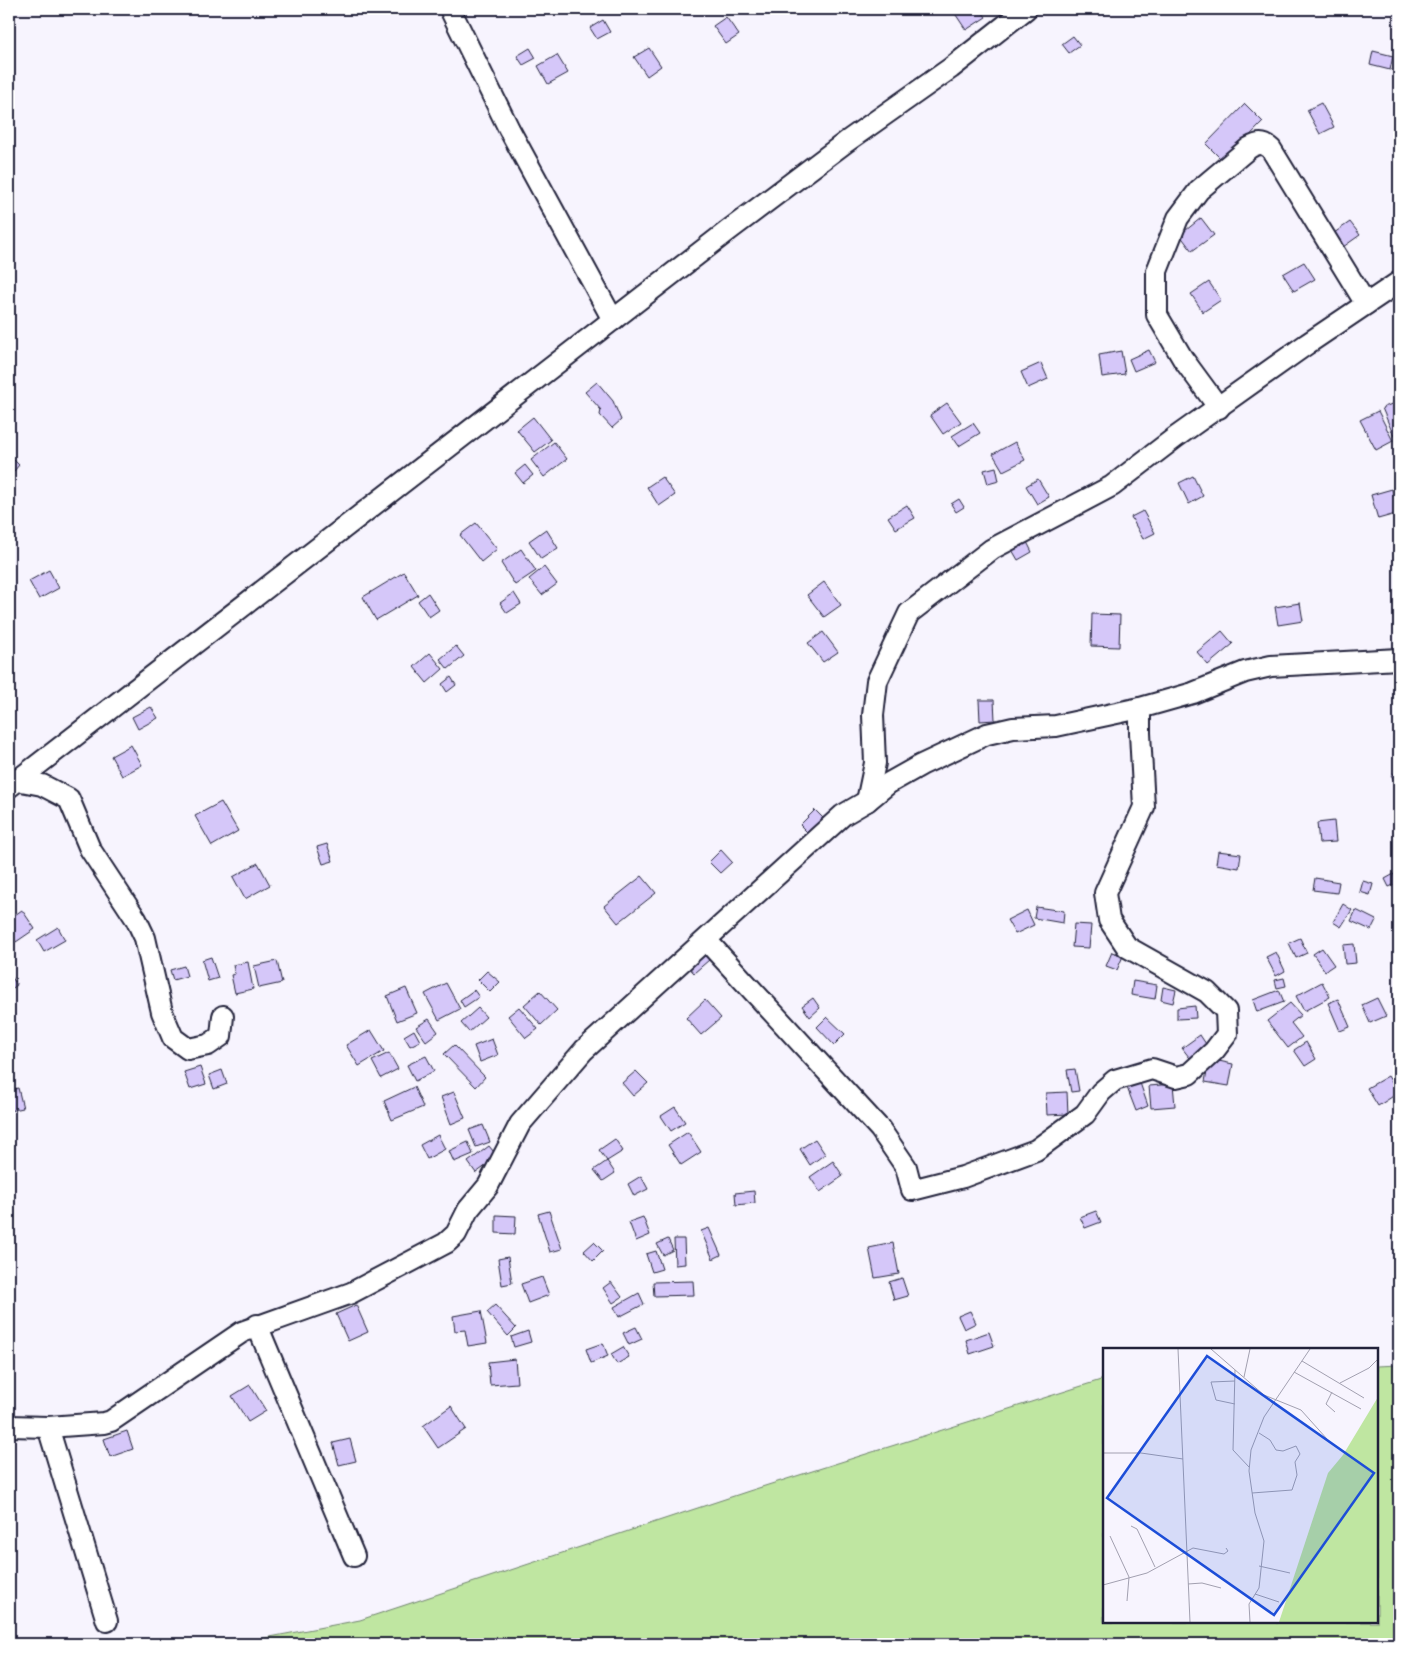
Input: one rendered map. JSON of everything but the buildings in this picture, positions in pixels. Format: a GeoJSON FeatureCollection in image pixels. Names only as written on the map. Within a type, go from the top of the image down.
{"type":"FeatureCollection","features":[{"type":"Feature","properties":{"kind":"street"},"geometry":{"type":"LineString","coordinates":[[450,9],[510,129],[613,320]]}},
{"type":"Feature","properties":{"kind":"street"},"geometry":{"type":"LineString","coordinates":[[12,782],[846,142],[951,68],[1026,9]]}},
{"type":"Feature","properties":{"kind":"street"},"geometry":{"type":"LineString","coordinates":[[1219,408],[1183,359],[1157,316],[1157,271],[1178,218],[1199,190],[1249,148],[1258,143],[1266,144],[1271,149],[1366,304]]}},
{"type":"Feature","properties":{"kind":"street"},"geometry":{"type":"LineString","coordinates":[[867,801],[875,763],[873,715],[878,681],[909,613],[992,549],[1112,486],[1176,437],[1399,282]]}},
{"type":"Feature","properties":{"kind":"street"},"geometry":{"type":"LineString","coordinates":[[9,1426],[48,1427],[111,1421],[242,1332],[257,1325],[351,1293],[446,1243],[456,1234],[468,1210],[488,1186],[520,1124],[536,1103],[584,1050],[842,815],[867,801],[889,783],[921,765],[987,734],[1013,728],[1056,726],[1140,708],[1193,693],[1245,672],[1271,666],[1399,659]]}},
{"type":"Feature","properties":{"kind":"street"},"geometry":{"type":"LineString","coordinates":[[706,940],[880,1129],[906,1167],[912,1190],[963,1177],[1036,1150],[1085,1114],[1101,1092],[1115,1080],[1152,1068],[1176,1077],[1189,1074],[1214,1051],[1227,1034],[1226,1011],[1207,992],[1126,947],[1109,920],[1105,893],[1144,807],[1140,708]]}},
{"type":"Feature","properties":{"kind":"street"},"geometry":{"type":"LineString","coordinates":[[12,782],[42,785],[69,799],[90,849],[142,931],[162,1012],[174,1038],[188,1048],[208,1046],[221,1036],[223,1016]]}},
{"type":"Feature","properties":{"kind":"street"},"geometry":{"type":"LineString","coordinates":[[257,1325],[354,1556]]}},
{"type":"Feature","properties":{"kind":"street"},"geometry":{"type":"LineString","coordinates":[[48,1427],[107,1621]]}},
{"type":"Feature","properties":{"kind":"green space"},"geometry":{"type":"Polygon","coordinates":[[[1399,1365],[1399,1644],[233,1644],[360,1620],[749,1491],[1103,1379],[1103,1623],[1378,1623],[1378,1366],[1399,1365]]]}}]}
